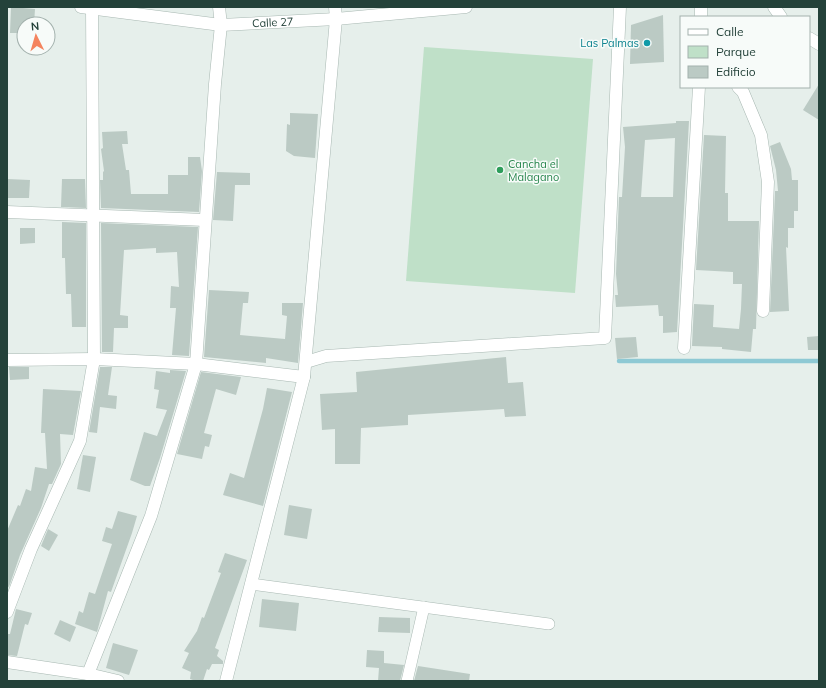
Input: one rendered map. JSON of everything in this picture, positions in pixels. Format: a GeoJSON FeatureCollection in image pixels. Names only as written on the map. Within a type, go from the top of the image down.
{"type":"FeatureCollection","features":[{"type":"Feature","properties":{"kind":"street"},"geometry":{"type":"LineString","coordinates":[[7,612],[31,549],[80,441],[94,359],[94,214],[88,7]]}},
{"type":"Feature","properties":{"kind":"street","name":"Calle 27"},"geometry":{"type":"LineString","coordinates":[[88,7],[220,25],[335,13],[466,7]]}},
{"type":"Feature","properties":{"kind":"street"},"geometry":{"type":"LineString","coordinates":[[88,674],[151,516],[196,364],[220,25],[219,7]]}},
{"type":"Feature","properties":{"kind":"street"},"geometry":{"type":"LineString","coordinates":[[306,362],[326,356],[605,338],[620,7]]}},
{"type":"Feature","properties":{"kind":"street"},"geometry":{"type":"LineString","coordinates":[[774,7],[780,16]]}},
{"type":"Feature","properties":{"kind":"street"},"geometry":{"type":"LineString","coordinates":[[226,681],[304,377],[335,13]]}},
{"type":"Feature","properties":{"kind":"street"},"geometry":{"type":"LineString","coordinates":[[810,39],[819,44]]}},
{"type":"Feature","properties":{"kind":"street"},"geometry":{"type":"LineString","coordinates":[[684,348],[699,88]]}},
{"type":"Feature","properties":{"kind":"street"},"geometry":{"type":"LineString","coordinates":[[739,88],[743,92],[761,135],[768,182],[763,311]]}},
{"type":"Feature","properties":{"kind":"street"},"geometry":{"type":"LineString","coordinates":[[7,212],[94,214],[205,220]]}},
{"type":"Feature","properties":{"kind":"street"},"geometry":{"type":"LineString","coordinates":[[7,360],[94,359],[196,364],[304,377]]}},
{"type":"Feature","properties":{"kind":"street"},"geometry":{"type":"LineString","coordinates":[[251,584],[549,624]]}},
{"type":"Feature","properties":{"kind":"street"},"geometry":{"type":"LineString","coordinates":[[406,681],[424,607]]}},
{"type":"Feature","properties":{"kind":"street"},"geometry":{"type":"LineString","coordinates":[[7,662],[88,674],[118,681]]}},
{"type":"Feature","properties":{"kind":"green space","name":"Cancha el Malagano"},"geometry":{"type":"Polygon","coordinates":[[[424,47],[593,59],[575,293],[406,281],[424,47]]]}},
{"type":"Feature","properties":{"kind":"building"},"geometry":{"type":"Polygon","coordinates":[[[11,7],[35,9],[35,16],[16,16],[16,33],[10,33],[11,7]]]}},
{"type":"Feature","properties":{"kind":"building","name":"Las Palmas"},"geometry":{"type":"Polygon","coordinates":[[[663,15],[664,62],[630,64],[631,25],[663,15]]]}},
{"type":"Feature","properties":{"kind":"building"},"geometry":{"type":"Polygon","coordinates":[[[819,84],[819,120],[803,110],[819,84]]]}},
{"type":"Feature","properties":{"kind":"building"},"geometry":{"type":"Polygon","coordinates":[[[290,113],[318,114],[315,158],[294,156],[286,151],[287,124],[290,125],[290,113]]]}},
{"type":"Feature","properties":{"kind":"building"},"geometry":{"type":"Polygon","coordinates":[[[676,121],[689,121],[677,332],[663,333],[663,316],[659,316],[658,305],[616,307],[615,295],[618,295],[616,274],[619,197],[622,197],[625,147],[623,127],[676,123],[676,121]],[[675,138],[645,140],[641,197],[673,197],[675,138]]]}},
{"type":"Feature","properties":{"kind":"building"},"geometry":{"type":"Polygon","coordinates":[[[127,131],[128,144],[122,144],[126,170],[129,170],[131,194],[168,194],[168,175],[188,175],[188,157],[200,157],[202,171],[199,212],[101,208],[100,180],[103,180],[104,171],[101,149],[103,148],[102,132],[127,131]]]}},
{"type":"Feature","properties":{"kind":"building"},"geometry":{"type":"Polygon","coordinates":[[[704,135],[726,136],[725,193],[728,193],[728,221],[759,221],[756,329],[753,329],[751,352],[722,349],[722,347],[692,346],[694,304],[714,305],[713,327],[739,329],[741,309],[742,284],[733,284],[733,272],[696,270],[704,135]]]}},
{"type":"Feature","properties":{"kind":"building"},"geometry":{"type":"Polygon","coordinates":[[[780,142],[791,169],[792,180],[798,180],[798,211],[794,211],[794,228],[788,228],[788,248],[786,247],[789,311],[770,312],[775,191],[778,191],[776,170],[770,146],[780,142]]]}},
{"type":"Feature","properties":{"kind":"building"},"geometry":{"type":"Polygon","coordinates":[[[217,172],[250,173],[250,185],[235,185],[233,221],[213,220],[217,172]]]}},
{"type":"Feature","properties":{"kind":"building"},"geometry":{"type":"Polygon","coordinates":[[[7,179],[30,180],[29,198],[7,198],[7,179]]]}},
{"type":"Feature","properties":{"kind":"building"},"geometry":{"type":"Polygon","coordinates":[[[62,179],[85,179],[86,208],[61,207],[62,179]]]}},
{"type":"Feature","properties":{"kind":"building"},"geometry":{"type":"Polygon","coordinates":[[[62,222],[86,223],[86,327],[72,327],[71,294],[66,294],[65,258],[62,258],[62,222]]]}},
{"type":"Feature","properties":{"kind":"building"},"geometry":{"type":"Polygon","coordinates":[[[101,223],[198,227],[189,356],[172,355],[176,308],[170,308],[171,286],[179,287],[177,252],[156,253],[156,248],[124,250],[120,315],[128,316],[128,328],[114,328],[113,352],[102,352],[101,223]]]}},
{"type":"Feature","properties":{"kind":"building"},"geometry":{"type":"Polygon","coordinates":[[[20,228],[35,228],[35,243],[20,244],[20,228]]]}},
{"type":"Feature","properties":{"kind":"building"},"geometry":{"type":"Polygon","coordinates":[[[209,290],[249,292],[248,303],[243,303],[240,335],[285,339],[287,316],[282,315],[282,303],[303,303],[298,363],[266,358],[266,363],[204,357],[209,290]]]}},
{"type":"Feature","properties":{"kind":"building"},"geometry":{"type":"Polygon","coordinates":[[[819,336],[819,350],[808,350],[807,337],[819,336]]]}},
{"type":"Feature","properties":{"kind":"building"},"geometry":{"type":"Polygon","coordinates":[[[636,337],[638,357],[617,359],[615,338],[636,337]]]}},
{"type":"Feature","properties":{"kind":"building"},"geometry":{"type":"Polygon","coordinates":[[[506,357],[508,383],[523,382],[526,416],[505,417],[504,409],[408,415],[408,425],[361,428],[360,464],[335,464],[335,429],[322,430],[320,394],[357,392],[356,372],[506,357]]]}},
{"type":"Feature","properties":{"kind":"building"},"geometry":{"type":"Polygon","coordinates":[[[9,367],[29,367],[29,379],[10,380],[9,367]]]}},
{"type":"Feature","properties":{"kind":"building"},"geometry":{"type":"Polygon","coordinates":[[[100,367],[112,367],[108,395],[117,396],[116,409],[100,407],[97,433],[89,432],[100,367]]]}},
{"type":"Feature","properties":{"kind":"building"},"geometry":{"type":"Polygon","coordinates":[[[170,370],[186,371],[160,458],[150,486],[145,486],[130,480],[144,432],[157,436],[167,410],[156,408],[159,390],[154,389],[156,371],[170,373],[170,370]]]}},
{"type":"Feature","properties":{"kind":"building"},"geometry":{"type":"Polygon","coordinates":[[[201,372],[241,377],[236,395],[216,389],[204,433],[212,435],[209,447],[205,446],[202,459],[177,454],[201,372]]]}},
{"type":"Feature","properties":{"kind":"building"},"geometry":{"type":"Polygon","coordinates":[[[267,388],[292,392],[263,506],[223,495],[230,473],[244,478],[263,409],[267,388]]]}},
{"type":"Feature","properties":{"kind":"building"},"geometry":{"type":"Polygon","coordinates":[[[43,389],[81,391],[73,435],[60,434],[61,464],[52,484],[49,484],[41,508],[20,555],[9,587],[7,586],[7,531],[18,505],[20,506],[26,489],[31,491],[35,467],[47,469],[45,433],[41,433],[43,389]]]}},
{"type":"Feature","properties":{"kind":"building"},"geometry":{"type":"Polygon","coordinates":[[[83,455],[96,457],[90,492],[77,489],[83,455]]]}},
{"type":"Feature","properties":{"kind":"building"},"geometry":{"type":"Polygon","coordinates":[[[289,505],[312,509],[307,539],[284,535],[289,505]]]}},
{"type":"Feature","properties":{"kind":"building"},"geometry":{"type":"Polygon","coordinates":[[[118,511],[137,516],[111,592],[108,591],[97,632],[75,624],[79,611],[83,613],[89,592],[95,594],[112,544],[102,541],[106,527],[112,529],[118,511]]]}},
{"type":"Feature","properties":{"kind":"building"},"geometry":{"type":"Polygon","coordinates":[[[48,529],[58,535],[49,551],[41,546],[48,529]]]}},
{"type":"Feature","properties":{"kind":"building"},"geometry":{"type":"Polygon","coordinates":[[[225,553],[247,560],[215,648],[219,650],[217,656],[223,661],[223,664],[212,664],[209,670],[207,669],[203,681],[196,681],[190,679],[191,672],[182,668],[189,653],[184,651],[197,631],[202,617],[204,618],[221,573],[218,572],[225,553]]]}},
{"type":"Feature","properties":{"kind":"building"},"geometry":{"type":"Polygon","coordinates":[[[262,599],[299,603],[296,631],[259,627],[262,599]]]}},
{"type":"Feature","properties":{"kind":"building"},"geometry":{"type":"Polygon","coordinates":[[[16,609],[32,613],[28,625],[25,624],[17,656],[7,655],[7,634],[10,634],[16,609]]]}},
{"type":"Feature","properties":{"kind":"building"},"geometry":{"type":"Polygon","coordinates":[[[379,617],[410,618],[410,633],[378,632],[379,617]]]}},
{"type":"Feature","properties":{"kind":"building"},"geometry":{"type":"Polygon","coordinates":[[[60,620],[76,627],[70,642],[54,634],[60,620]]]}},
{"type":"Feature","properties":{"kind":"building"},"geometry":{"type":"Polygon","coordinates":[[[113,643],[138,650],[129,675],[106,668],[113,643]]]}},
{"type":"Feature","properties":{"kind":"building"},"geometry":{"type":"Polygon","coordinates":[[[367,650],[384,651],[384,663],[404,665],[400,681],[378,681],[379,668],[366,667],[367,650]]]}},
{"type":"Feature","properties":{"kind":"building"},"geometry":{"type":"Polygon","coordinates":[[[418,666],[470,674],[469,681],[414,681],[418,666]]]}},
{"type":"Feature","properties":{"kind":"waterway"},"geometry":{"type":"LineString","coordinates":[[619,361],[819,361]]}},
{"type":"Feature","properties":{"kind":"place","name":"Las Palmas"},"geometry":{"type":"Point","coordinates":[647,43]}},
{"type":"Feature","properties":{"kind":"place","name":"Cancha el Malagano"},"geometry":{"type":"Point","coordinates":[500,170]}}]}
